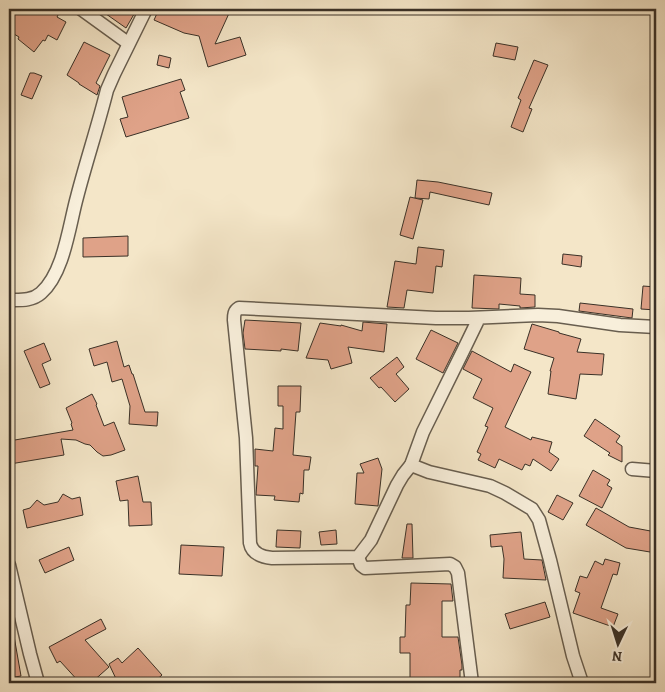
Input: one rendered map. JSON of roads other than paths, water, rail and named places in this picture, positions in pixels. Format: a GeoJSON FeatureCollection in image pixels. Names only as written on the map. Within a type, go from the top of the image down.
{"type":"FeatureCollection","features":[{"type":"Feature","properties":{"kind":"street"},"geometry":{"type":"LineString","coordinates":[[81,9],[128,43]]}},
{"type":"Feature","properties":{"kind":"street"},"geometry":{"type":"LineString","coordinates":[[9,300],[30,300],[37,297],[53,280],[61,261],[107,90],[146,9]]}},
{"type":"Feature","properties":{"kind":"street"},"geometry":{"type":"LineString","coordinates":[[358,557],[272,558],[257,554],[251,547],[246,438],[234,320],[234,312],[239,308],[411,317],[479,318],[538,315],[558,316],[620,326],[656,327]]}},
{"type":"Feature","properties":{"kind":"street"},"geometry":{"type":"LineString","coordinates":[[358,557],[371,540],[397,485],[410,465],[423,432],[479,318]]}},
{"type":"Feature","properties":{"kind":"street"},"geometry":{"type":"LineString","coordinates":[[410,465],[429,472],[490,486],[532,510],[539,520],[573,656],[582,683]]}},
{"type":"Feature","properties":{"kind":"street"},"geometry":{"type":"LineString","coordinates":[[632,469],[656,471]]}},
{"type":"Feature","properties":{"kind":"street"},"geometry":{"type":"LineString","coordinates":[[358,557],[361,565],[365,568],[450,564],[455,567],[458,574],[472,683]]}},
{"type":"Feature","properties":{"kind":"street"},"geometry":{"type":"LineString","coordinates":[[9,566],[38,683]]}}]}
